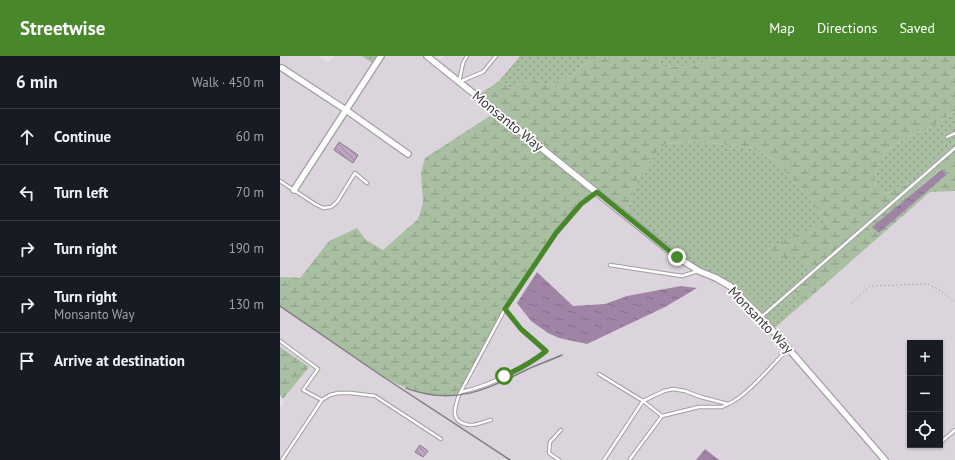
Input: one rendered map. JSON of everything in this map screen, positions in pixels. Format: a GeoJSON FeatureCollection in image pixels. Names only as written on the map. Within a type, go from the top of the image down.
{"type":"FeatureCollection","features":[{"type":"Feature","properties":{"kind":"street"},"geometry":{"type":"LineString","coordinates":[[294,190],[381,56]]}},
{"type":"Feature","properties":{"kind":"street","name":"Monsanto Way"},"geometry":{"type":"LineString","coordinates":[[427,56],[677,257],[699,271],[730,286],[761,317],[885,460]]}},
{"type":"Feature","properties":{"kind":"street"},"geometry":{"type":"LineString","coordinates":[[281,67],[346,110],[408,154]]}},
{"type":"Feature","properties":{"kind":"lane"},"geometry":{"type":"LineString","coordinates":[[459,82],[463,63],[468,56]]}},
{"type":"Feature","properties":{"kind":"lane"},"geometry":{"type":"LineString","coordinates":[[459,82],[483,72],[496,56]]}},
{"type":"Feature","properties":{"kind":"lane"},"geometry":{"type":"LineString","coordinates":[[947,137],[955,133]]}},
{"type":"Feature","properties":{"kind":"lane"},"geometry":{"type":"LineString","coordinates":[[761,317],[955,148]]}},
{"type":"Feature","properties":{"kind":"lane"},"geometry":{"type":"LineString","coordinates":[[280,180],[323,208],[331,207],[337,202],[355,174],[367,183]]}},
{"type":"Feature","properties":{"kind":"lane"},"geometry":{"type":"LineString","coordinates":[[491,420],[470,425],[460,421],[455,416],[454,409],[460,392],[505,309],[556,233],[581,204],[597,192]]}},
{"type":"Feature","properties":{"kind":"lane"},"geometry":{"type":"LineString","coordinates":[[610,266],[682,276],[699,271]]}},
{"type":"Feature","properties":{"kind":"lane"},"geometry":{"type":"LineString","coordinates":[[460,392],[483,386],[520,369],[546,351],[521,329],[505,309]]}},
{"type":"Feature","properties":{"kind":"lane"},"geometry":{"type":"LineString","coordinates":[[280,341],[318,369],[303,390],[322,400]]}},
{"type":"Feature","properties":{"kind":"lane"},"geometry":{"type":"LineString","coordinates":[[630,459],[662,416],[699,407],[722,407],[733,402],[759,380],[788,348]]}},
{"type":"Feature","properties":{"kind":"lane"},"geometry":{"type":"LineString","coordinates":[[599,374],[642,401],[662,416]]}},
{"type":"Feature","properties":{"kind":"lane"},"geometry":{"type":"LineString","coordinates":[[604,460],[642,401],[664,391],[673,389],[685,391],[728,404]]}},
{"type":"Feature","properties":{"kind":"lane"},"geometry":{"type":"LineString","coordinates":[[282,460],[316,406],[330,395],[338,393],[351,392],[375,396],[441,439]]}},
{"type":"Feature","properties":{"kind":"lane"},"geometry":{"type":"LineString","coordinates":[[559,460],[549,453],[550,442],[561,430]]}},
{"type":"Feature","properties":{"kind":"lane"},"geometry":{"type":"LineString","coordinates":[[943,440],[955,430]]}},
{"type":"Feature","properties":{"kind":"path"},"geometry":{"type":"LineString","coordinates":[[851,303],[870,286],[928,284],[938,289],[955,302]]}},
{"type":"Feature","properties":{"kind":"shaded area"},"geometry":{"type":"Polygon","coordinates":[[[280,56],[318,56],[328,63],[334,56],[362,56],[375,65],[381,56],[427,56],[437,64],[443,56],[520,56],[499,81],[477,96],[496,111],[421,173],[423,203],[418,219],[383,250],[366,240],[357,228],[329,241],[300,278],[280,278],[280,56]]]}},
{"type":"Feature","properties":{"kind":"shaded area"},"geometry":{"type":"Polygon","coordinates":[[[955,191],[955,460],[280,460],[280,407],[283,405],[283,399],[309,367],[280,347],[280,306],[379,374],[399,385],[426,393],[443,396],[459,395],[505,309],[556,233],[581,204],[597,192],[730,286],[772,330],[930,192],[955,191]]]}},
{"type":"Feature","properties":{"kind":"green space"},"geometry":{"type":"Polygon","coordinates":[[[362,56],[381,56],[375,65],[362,56]]]}},
{"type":"Feature","properties":{"kind":"green space"},"geometry":{"type":"Polygon","coordinates":[[[520,56],[599,56],[585,64],[569,77],[547,85],[531,78],[511,88],[499,81],[520,56]]]}},
{"type":"Feature","properties":{"kind":"green space"},"geometry":{"type":"Polygon","coordinates":[[[599,56],[659,56],[660,67],[689,66],[729,56],[955,56],[955,112],[933,126],[904,139],[886,151],[876,171],[875,187],[885,194],[922,177],[955,148],[955,191],[930,192],[807,300],[792,290],[812,273],[801,256],[778,259],[767,248],[827,221],[802,190],[772,158],[746,147],[691,141],[666,144],[658,151],[638,179],[625,215],[597,193],[581,204],[556,233],[505,309],[459,395],[443,396],[426,393],[399,385],[379,374],[280,306],[280,277],[300,278],[329,241],[357,228],[366,240],[383,250],[418,219],[423,203],[421,173],[425,158],[496,112],[477,96],[499,81],[511,88],[531,78],[547,85],[569,77],[585,64],[599,56]],[[941,169],[873,227],[879,233],[945,175],[941,169]]]}},
{"type":"Feature","properties":{"kind":"green space"},"geometry":{"type":"Polygon","coordinates":[[[659,56],[729,56],[689,66],[660,67],[659,56]]]}},
{"type":"Feature","properties":{"kind":"green space"},"geometry":{"type":"Polygon","coordinates":[[[955,112],[955,148],[922,177],[885,194],[875,188],[876,171],[886,151],[904,139],[933,126],[955,112]]]}},
{"type":"Feature","properties":{"kind":"green space"},"geometry":{"type":"Polygon","coordinates":[[[691,141],[746,147],[772,158],[802,190],[827,221],[778,259],[801,255],[812,273],[793,290],[807,300],[772,330],[730,286],[699,271],[625,215],[638,179],[658,151],[666,144],[691,141]]]}},
{"type":"Feature","properties":{"kind":"green space"},"geometry":{"type":"Polygon","coordinates":[[[280,347],[309,367],[283,399],[280,395],[280,347]]]}},
{"type":"Feature","properties":{"kind":"water"},"geometry":{"type":"Polygon","coordinates":[[[942,169],[946,175],[879,233],[872,227],[942,169]]]}},
{"type":"Feature","properties":{"kind":"water"},"geometry":{"type":"Polygon","coordinates":[[[537,272],[573,306],[605,304],[627,296],[681,286],[697,288],[665,307],[587,344],[559,338],[548,333],[531,321],[517,303],[537,272]]]}},
{"type":"Feature","properties":{"kind":"water"},"geometry":{"type":"Polygon","coordinates":[[[705,449],[719,460],[696,460],[705,449]]]}},
{"type":"Feature","properties":{"kind":"building"},"geometry":{"type":"Polygon","coordinates":[[[339,142],[358,155],[353,163],[334,150],[339,142]]]}},
{"type":"Feature","properties":{"kind":"building"},"geometry":{"type":"Polygon","coordinates":[[[420,445],[428,451],[423,457],[415,452],[420,445]]]}},
{"type":"Feature","properties":{"kind":"railway"},"geometry":{"type":"LineString","coordinates":[[280,306],[379,374],[510,460]]}},
{"type":"Feature","properties":{"kind":"railway"},"geometry":{"type":"LineString","coordinates":[[406,388],[439,396],[469,393],[484,389],[562,355]]}},
{"type":"Feature","properties":{"kind":"route"},"geometry":{"type":"LineString","coordinates":[[504,376],[520,369],[546,351],[515,323],[505,309],[556,233],[581,204],[597,192],[677,257]]}}]}
